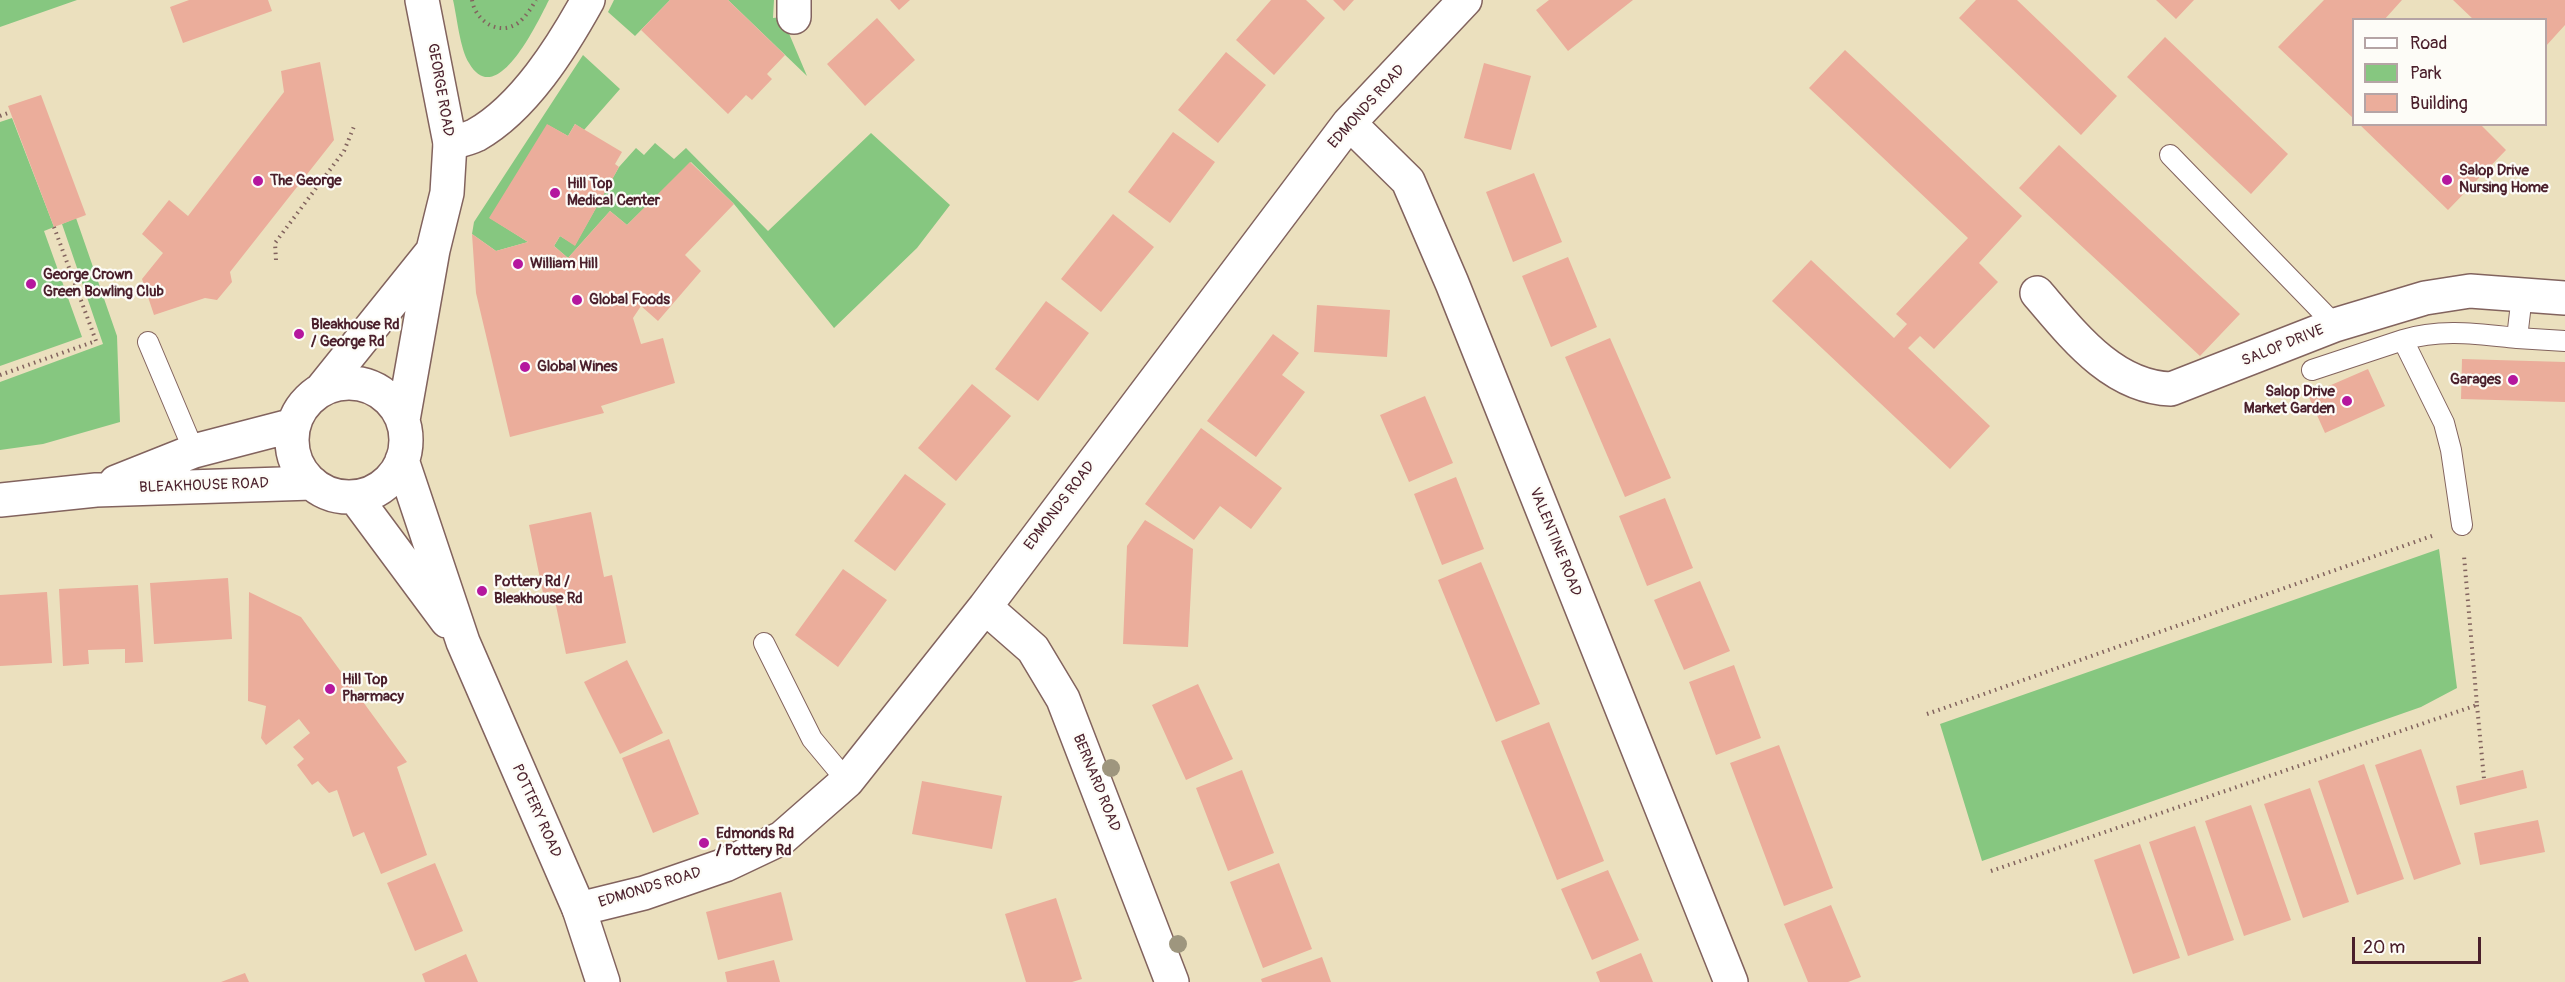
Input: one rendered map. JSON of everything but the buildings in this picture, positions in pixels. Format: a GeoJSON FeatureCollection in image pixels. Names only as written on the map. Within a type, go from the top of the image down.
{"type":"FeatureCollection","features":[{"type":"Feature","properties":{"kind":"street","name":"GEORGE ROAD"},"geometry":{"type":"LineString","coordinates":[[403,420],[433,250],[447,193],[450,143],[422,0]]}},
{"type":"Feature","properties":{"kind":"street"},"geometry":{"type":"LineString","coordinates":[[450,143],[474,136],[499,120],[524,97],[588,0]]}},
{"type":"Feature","properties":{"kind":"street","name":"EDMONDS ROAD"},"geometry":{"type":"LineString","coordinates":[[579,909],[644,893],[725,865],[782,838],[847,781],[984,607],[1349,123],[1465,0]]}},
{"type":"Feature","properties":{"kind":"street","name":"VALENTINE ROAD"},"geometry":{"type":"LineString","coordinates":[[1349,123],[1408,182],[1452,283],[1731,982]]}},
{"type":"Feature","properties":{"kind":"street","name":"GEORGE ROAD"},"geometry":{"type":"LineString","coordinates":[[321,390],[433,250]]}},
{"type":"Feature","properties":{"kind":"street","name":"SALOP DRIVE"},"geometry":{"type":"LineString","coordinates":[[2037,293],[2067,329],[2103,362],[2130,380],[2160,388],[2181,386],[2335,325],[2425,298],[2470,291],[2565,298]]}},
{"type":"Feature","properties":{"kind":"street"},"geometry":{"type":"LineString","coordinates":[[342,383],[374,388],[394,404],[403,420],[406,435],[402,460],[397,470],[379,488],[355,497],[326,492],[312,483],[302,472],[294,453],[294,425],[304,404],[321,390],[342,383]]}},
{"type":"Feature","properties":{"kind":"street","name":"BLEAKHOUSE ROAD"},"geometry":{"type":"LineString","coordinates":[[96,490],[194,451],[294,425]]}},
{"type":"Feature","properties":{"kind":"street","name":"POTTERY ROAD"},"geometry":{"type":"LineString","coordinates":[[402,460],[463,642],[579,909],[603,982]]}},
{"type":"Feature","properties":{"kind":"street","name":"BLEAKHOUSE ROAD"},"geometry":{"type":"LineString","coordinates":[[0,500],[96,490],[312,483]]}},
{"type":"Feature","properties":{"kind":"street","name":"POTTERY ROAD"},"geometry":{"type":"LineString","coordinates":[[355,497],[463,642]]}},
{"type":"Feature","properties":{"kind":"street","name":"BERNARD ROAD"},"geometry":{"type":"LineString","coordinates":[[984,607],[1033,649],[1063,699],[1164,955],[1172,982]]}},
{"type":"Feature","properties":{"kind":"lane"},"geometry":{"type":"LineString","coordinates":[[2170,155],[2335,325]]}},
{"type":"Feature","properties":{"kind":"lane"},"geometry":{"type":"LineString","coordinates":[[2517,338],[2522,295]]}},
{"type":"Feature","properties":{"kind":"lane"},"geometry":{"type":"LineString","coordinates":[[2312,370],[2416,336],[2461,332],[2565,341]]}},
{"type":"Feature","properties":{"kind":"lane"},"geometry":{"type":"LineString","coordinates":[[2403,340],[2444,423],[2451,450],[2462,525]]}},
{"type":"Feature","properties":{"kind":"lane"},"geometry":{"type":"LineString","coordinates":[[148,342],[194,451]]}},
{"type":"Feature","properties":{"kind":"lane"},"geometry":{"type":"LineString","coordinates":[[764,643],[812,739],[847,781]]}},
{"type":"Feature","properties":{"kind":"path"},"geometry":{"type":"LineString","coordinates":[[472,0],[474,12],[482,22],[506,28],[518,23],[536,0]]}},
{"type":"Feature","properties":{"kind":"path"},"geometry":{"type":"LineString","coordinates":[[0,116],[11,112]]}},
{"type":"Feature","properties":{"kind":"path"},"geometry":{"type":"LineString","coordinates":[[276,260],[275,243],[344,151],[355,124]]}},
{"type":"Feature","properties":{"kind":"path"},"geometry":{"type":"LineString","coordinates":[[0,375],[96,341],[54,227]]}},
{"type":"Feature","properties":{"kind":"path"},"geometry":{"type":"LineString","coordinates":[[1926,714],[2462,525],[2484,779]]}},
{"type":"Feature","properties":{"kind":"path"},"geometry":{"type":"LineString","coordinates":[[1991,871],[2477,705]]}},
{"type":"Feature","properties":{"kind":"green space"},"geometry":{"type":"Polygon","coordinates":[[[0,0],[77,0],[0,27],[0,0]]]}},
{"type":"Feature","properties":{"kind":"green space"},"geometry":{"type":"Polygon","coordinates":[[[453,0],[549,0],[516,57],[504,70],[492,76],[480,75],[469,63],[461,41],[453,0]]]}},
{"type":"Feature","properties":{"kind":"green space"},"geometry":{"type":"Polygon","coordinates":[[[614,0],[670,0],[635,36],[608,12],[614,0]]]}},
{"type":"Feature","properties":{"kind":"green space"},"geometry":{"type":"Polygon","coordinates":[[[728,0],[774,0],[773,18],[782,17],[807,76],[728,0]]]}},
{"type":"Feature","properties":{"kind":"green space"},"geometry":{"type":"Polygon","coordinates":[[[583,55],[620,89],[584,130],[575,124],[568,136],[548,125],[490,218],[528,242],[496,251],[472,234],[474,222],[583,55]]]}},
{"type":"Feature","properties":{"kind":"green space","name":"George Crown Green Bowling Club"},"geometry":{"type":"Polygon","coordinates":[[[12,118],[54,227],[44,231],[82,337],[0,366],[0,122],[12,118]]]}},
{"type":"Feature","properties":{"kind":"green space"},"geometry":{"type":"Polygon","coordinates":[[[871,133],[950,205],[917,248],[834,328],[734,204],[691,162],[627,225],[610,211],[568,258],[554,246],[560,236],[575,245],[619,167],[636,148],[644,155],[655,143],[674,159],[686,148],[768,231],[871,133]]]}},
{"type":"Feature","properties":{"kind":"green space"},"geometry":{"type":"Polygon","coordinates":[[[76,218],[117,336],[120,422],[43,444],[0,450],[0,382],[103,344],[62,224],[76,218]]]}},
{"type":"Feature","properties":{"kind":"green space"},"geometry":{"type":"Polygon","coordinates":[[[2439,549],[2457,688],[2421,707],[1982,861],[1940,724],[2439,549]]]}},
{"type":"Feature","properties":{"kind":"place","name":"Salop Drive Nursing Home"},"geometry":{"type":"Point","coordinates":[2447,180]}},
{"type":"Feature","properties":{"kind":"place","name":"The George"},"geometry":{"type":"Point","coordinates":[258,181]}},
{"type":"Feature","properties":{"kind":"place","name":"Hill Top Medical Center"},"geometry":{"type":"Point","coordinates":[555,193]}},
{"type":"Feature","properties":{"kind":"place","name":"William Hill"},"geometry":{"type":"Point","coordinates":[518,264]}},
{"type":"Feature","properties":{"kind":"place","name":"George Crown Green Bowling Club"},"geometry":{"type":"Point","coordinates":[31,284]}},
{"type":"Feature","properties":{"kind":"place","name":"Global Foods"},"geometry":{"type":"Point","coordinates":[577,300]}},
{"type":"Feature","properties":{"kind":"place","name":"Bleakhouse Rd / George Rd"},"geometry":{"type":"Point","coordinates":[299,334]}},
{"type":"Feature","properties":{"kind":"place","name":"Global Wines"},"geometry":{"type":"Point","coordinates":[525,367]}},
{"type":"Feature","properties":{"kind":"place","name":"Garages"},"geometry":{"type":"Point","coordinates":[2513,380]}},
{"type":"Feature","properties":{"kind":"place","name":"Salop Drive Market Garden"},"geometry":{"type":"Point","coordinates":[2347,401]}},
{"type":"Feature","properties":{"kind":"place","name":"Pottery Rd / Bleakhouse Rd"},"geometry":{"type":"Point","coordinates":[482,591]}},
{"type":"Feature","properties":{"kind":"place","name":"Hill Top Pharmacy"},"geometry":{"type":"Point","coordinates":[330,689]}},
{"type":"Feature","properties":{"kind":"place","name":"Edmonds Rd / Pottery Rd"},"geometry":{"type":"Point","coordinates":[704,843]}}]}
